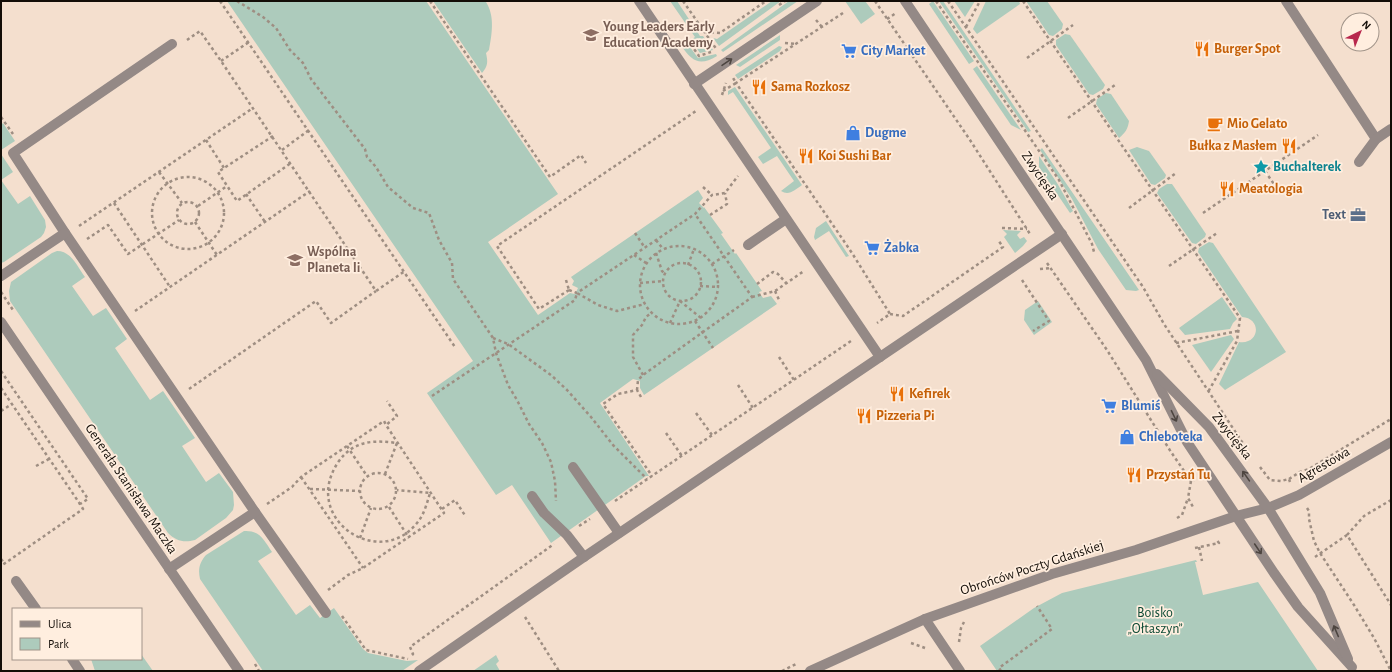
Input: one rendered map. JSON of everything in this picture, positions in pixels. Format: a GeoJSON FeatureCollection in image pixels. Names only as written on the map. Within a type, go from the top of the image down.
{"type":"FeatureCollection","features":[{"type":"Feature","properties":{"kind":"street"},"geometry":{"type":"LineString","coordinates":[[639,1],[880,357]]}},
{"type":"Feature","properties":{"kind":"street"},"geometry":{"type":"LineString","coordinates":[[694,84],[817,1]]}},
{"type":"Feature","properties":{"kind":"street","name":"Zwycięska"},"geometry":{"type":"LineString","coordinates":[[905,1],[1151,368],[1187,442],[1236,516],[1298,607],[1353,669]]}},
{"type":"Feature","properties":{"kind":"street"},"geometry":{"type":"LineString","coordinates":[[1286,1],[1376,139]]}},
{"type":"Feature","properties":{"kind":"street"},"geometry":{"type":"LineString","coordinates":[[172,44],[13,153],[65,233],[255,512],[326,613]]}},
{"type":"Feature","properties":{"kind":"street"},"geometry":{"type":"LineString","coordinates":[[1359,162],[1376,139],[1391,129]]}},
{"type":"Feature","properties":{"kind":"street"},"geometry":{"type":"LineString","coordinates":[[748,245],[786,219]]}},
{"type":"Feature","properties":{"kind":"street"},"geometry":{"type":"LineString","coordinates":[[1,276],[65,233]]}},
{"type":"Feature","properties":{"kind":"street"},"geometry":{"type":"LineString","coordinates":[[419,671],[584,556],[1062,234]]}},
{"type":"Feature","properties":{"kind":"street","name":"Generała Stanisława Maczka"},"geometry":{"type":"LineString","coordinates":[[1,322],[239,671]]}},
{"type":"Feature","properties":{"kind":"street","name":"Zwycięska"},"geometry":{"type":"LineString","coordinates":[[1151,368],[1210,427],[1268,508],[1320,593],[1353,669]]}},
{"type":"Feature","properties":{"kind":"street","name":"Agrestowa"},"geometry":{"type":"LineString","coordinates":[[1268,508],[1299,495],[1391,442]]}},
{"type":"Feature","properties":{"kind":"street"},"geometry":{"type":"LineString","coordinates":[[573,467],[619,533]]}},
{"type":"Feature","properties":{"kind":"street"},"geometry":{"type":"LineString","coordinates":[[532,496],[544,512],[567,535],[584,556]]}},
{"type":"Feature","properties":{"kind":"street","name":"Obrońców Poczty Gdańskiej"},"geometry":{"type":"LineString","coordinates":[[810,671],[925,619],[1052,574],[1136,550],[1236,516],[1268,508]]}},
{"type":"Feature","properties":{"kind":"street"},"geometry":{"type":"LineString","coordinates":[[169,569],[255,512]]}},
{"type":"Feature","properties":{"kind":"street"},"geometry":{"type":"LineString","coordinates":[[16,581],[35,608]]}},
{"type":"Feature","properties":{"kind":"street"},"geometry":{"type":"LineString","coordinates":[[925,619],[960,671]]}},
{"type":"Feature","properties":{"kind":"street"},"geometry":{"type":"LineString","coordinates":[[73,660],[80,671]]}},
{"type":"Feature","properties":{"kind":"path"},"geometry":{"type":"LineString","coordinates":[[220,1],[405,271],[455,347]]}},
{"type":"Feature","properties":{"kind":"path"},"geometry":{"type":"LineString","coordinates":[[237,1],[263,17],[276,28],[290,50],[302,63],[311,79],[365,149],[367,157],[376,167],[388,187],[413,208],[430,213],[439,240],[452,263],[452,279],[493,338],[496,353],[508,385],[529,424],[542,443],[551,462],[555,481],[556,523]]}},
{"type":"Feature","properties":{"kind":"path"},"geometry":{"type":"LineString","coordinates":[[430,1],[550,177],[581,155],[586,163]]}},
{"type":"Feature","properties":{"kind":"path"},"geometry":{"type":"LineString","coordinates":[[683,1],[714,44]]}},
{"type":"Feature","properties":{"kind":"path"},"geometry":{"type":"LineString","coordinates":[[705,32],[720,33],[766,1]]}},
{"type":"Feature","properties":{"kind":"path"},"geometry":{"type":"LineString","coordinates":[[779,6],[785,1]]}},
{"type":"Feature","properties":{"kind":"path"},"geometry":{"type":"LineString","coordinates":[[875,1],[970,140],[1030,234]]}},
{"type":"Feature","properties":{"kind":"path"},"geometry":{"type":"LineString","coordinates":[[936,1],[1059,180],[1092,244],[1094,253]]}},
{"type":"Feature","properties":{"kind":"path"},"geometry":{"type":"LineString","coordinates":[[948,1],[1144,287],[1176,343],[1250,454]]}},
{"type":"Feature","properties":{"kind":"path"},"geometry":{"type":"LineString","coordinates":[[966,27],[980,1]]}},
{"type":"Feature","properties":{"kind":"path"},"geometry":{"type":"LineString","coordinates":[[1022,1],[1240,318],[1237,341],[1208,392]]}},
{"type":"Feature","properties":{"kind":"path"},"geometry":{"type":"LineString","coordinates":[[723,91],[843,13]]}},
{"type":"Feature","properties":{"kind":"path"},"geometry":{"type":"LineString","coordinates":[[1027,58],[1073,25]]}},
{"type":"Feature","properties":{"kind":"path"},"geometry":{"type":"LineString","coordinates":[[172,44],[179,45],[200,31],[273,136],[376,290]]}},
{"type":"Feature","properties":{"kind":"path"},"geometry":{"type":"LineString","coordinates":[[221,61],[249,42]]}},
{"type":"Feature","properties":{"kind":"path"},"geometry":{"type":"LineString","coordinates":[[673,51],[687,42],[689,42],[699,56],[718,50]]}},
{"type":"Feature","properties":{"kind":"path"},"geometry":{"type":"LineString","coordinates":[[569,290],[539,309],[497,246],[708,103],[721,97],[728,77],[734,73]]}},
{"type":"Feature","properties":{"kind":"path"},"geometry":{"type":"LineString","coordinates":[[732,77],[852,253],[890,314]]}},
{"type":"Feature","properties":{"kind":"path"},"geometry":{"type":"LineString","coordinates":[[1068,118],[1115,85]]}},
{"type":"Feature","properties":{"kind":"path"},"geometry":{"type":"LineString","coordinates":[[80,226],[253,108]]}},
{"type":"Feature","properties":{"kind":"path"},"geometry":{"type":"LineString","coordinates":[[1,117],[22,147]]}},
{"type":"Feature","properties":{"kind":"path"},"geometry":{"type":"LineString","coordinates":[[282,150],[309,130]]}},
{"type":"Feature","properties":{"kind":"path"},"geometry":{"type":"LineString","coordinates":[[1203,213],[1318,135]]}},
{"type":"Feature","properties":{"kind":"path"},"geometry":{"type":"LineString","coordinates":[[273,136],[218,172],[236,201],[290,163]]}},
{"type":"Feature","properties":{"kind":"path"},"geometry":{"type":"LineString","coordinates":[[206,140],[224,168]]}},
{"type":"Feature","properties":{"kind":"path"},"geometry":{"type":"LineString","coordinates":[[432,396],[575,300],[577,293],[695,214],[712,195],[725,193],[740,174],[750,166]]}},
{"type":"Feature","properties":{"kind":"path"},"geometry":{"type":"LineString","coordinates":[[1265,171],[1280,192]]}},
{"type":"Feature","properties":{"kind":"path"},"geometry":{"type":"LineString","coordinates":[[159,172],[182,203]]}},
{"type":"Feature","properties":{"kind":"path"},"geometry":{"type":"LineString","coordinates":[[1128,208],[1176,174]]}},
{"type":"Feature","properties":{"kind":"path"},"geometry":{"type":"LineString","coordinates":[[189,176],[211,185],[218,193],[222,200],[224,221],[216,237],[209,243],[189,249],[177,248],[166,242],[158,234],[152,214],[153,204],[161,189],[168,184],[177,179],[189,176]]}},
{"type":"Feature","properties":{"kind":"path"},"geometry":{"type":"LineString","coordinates":[[198,206],[227,186]]}},
{"type":"Feature","properties":{"kind":"path"},"geometry":{"type":"LineString","coordinates":[[702,187],[712,195]]}},
{"type":"Feature","properties":{"kind":"path"},"geometry":{"type":"LineString","coordinates":[[124,318],[310,191]]}},
{"type":"Feature","properties":{"kind":"path"},"geometry":{"type":"LineString","coordinates":[[710,215],[727,204],[725,193]]}},
{"type":"Feature","properties":{"kind":"path"},"geometry":{"type":"LineString","coordinates":[[246,194],[265,222]]}},
{"type":"Feature","properties":{"kind":"path"},"geometry":{"type":"LineString","coordinates":[[188,201],[198,206],[200,212],[199,218],[195,222],[184,224],[179,220],[177,214],[178,208],[182,203],[188,201]]}},
{"type":"Feature","properties":{"kind":"path"},"geometry":{"type":"LineString","coordinates":[[114,203],[170,287]]}},
{"type":"Feature","properties":{"kind":"path"},"geometry":{"type":"LineString","coordinates":[[695,214],[752,297]]}},
{"type":"Feature","properties":{"kind":"path"},"geometry":{"type":"LineString","coordinates":[[86,240],[108,225],[128,254],[179,220]]}},
{"type":"Feature","properties":{"kind":"path"},"geometry":{"type":"LineString","coordinates":[[195,222],[217,255]]}},
{"type":"Feature","properties":{"kind":"path"},"geometry":{"type":"LineString","coordinates":[[1002,228],[1028,229]]}},
{"type":"Feature","properties":{"kind":"path"},"geometry":{"type":"LineString","coordinates":[[635,233],[645,248]]}},
{"type":"Feature","properties":{"kind":"path"},"geometry":{"type":"LineString","coordinates":[[1169,266],[1217,233]]}},
{"type":"Feature","properties":{"kind":"path"},"geometry":{"type":"LineString","coordinates":[[656,240],[663,249]]}},
{"type":"Feature","properties":{"kind":"path"},"geometry":{"type":"LineString","coordinates":[[339,611],[366,650],[408,659],[413,654],[410,647],[524,564],[890,314],[903,316],[1003,248],[998,240]]}},
{"type":"Feature","properties":{"kind":"path"},"geometry":{"type":"LineString","coordinates":[[712,264],[742,244],[748,245]]}},
{"type":"Feature","properties":{"kind":"path"},"geometry":{"type":"LineString","coordinates":[[673,246],[684,246],[694,249],[704,254],[716,271],[719,282],[715,302],[709,311],[695,321],[680,324],[670,323],[651,313],[645,304],[641,294],[640,283],[642,273],[646,263],[656,253],[663,249],[673,246]]}},
{"type":"Feature","properties":{"kind":"path"},"geometry":{"type":"LineString","coordinates":[[688,265],[694,249]]}},
{"type":"Feature","properties":{"kind":"path"},"geometry":{"type":"LineString","coordinates":[[656,253],[662,271],[665,274]]}},
{"type":"Feature","properties":{"kind":"path"},"geometry":{"type":"LineString","coordinates":[[634,255],[646,263]]}},
{"type":"Feature","properties":{"kind":"path"},"geometry":{"type":"LineString","coordinates":[[1047,263],[1107,350],[1191,482]]}},
{"type":"Feature","properties":{"kind":"path"},"geometry":{"type":"LineString","coordinates":[[680,301],[691,299],[697,294],[700,286],[701,280],[698,272],[693,266],[677,264],[670,267],[665,274],[663,286],[670,298],[680,301],[701,318]]}},
{"type":"Feature","properties":{"kind":"path"},"geometry":{"type":"LineString","coordinates":[[641,397],[637,390],[638,380],[643,375],[752,297],[775,291],[808,268]]}},
{"type":"Feature","properties":{"kind":"path"},"geometry":{"type":"LineString","coordinates":[[192,396],[188,389],[316,302],[331,323],[405,271]]}},
{"type":"Feature","properties":{"kind":"path"},"geometry":{"type":"LineString","coordinates":[[757,284],[773,272],[778,274],[786,284]]}},
{"type":"Feature","properties":{"kind":"path"},"geometry":{"type":"LineString","coordinates":[[566,280],[569,290]]}},
{"type":"Feature","properties":{"kind":"path"},"geometry":{"type":"LineString","coordinates":[[640,283],[663,281]]}},
{"type":"Feature","properties":{"kind":"path"},"geometry":{"type":"LineString","coordinates":[[1023,282],[1049,321],[1034,331]]}},
{"type":"Feature","properties":{"kind":"path"},"geometry":{"type":"LineString","coordinates":[[700,286],[718,287]]}},
{"type":"Feature","properties":{"kind":"path"},"geometry":{"type":"LineString","coordinates":[[569,290],[598,305],[616,311],[645,304]]}},
{"type":"Feature","properties":{"kind":"path"},"geometry":{"type":"LineString","coordinates":[[775,291],[780,302]]}},
{"type":"Feature","properties":{"kind":"path"},"geometry":{"type":"LineString","coordinates":[[670,323],[680,301]]}},
{"type":"Feature","properties":{"kind":"path"},"geometry":{"type":"LineString","coordinates":[[134,311],[139,318]]}},
{"type":"Feature","properties":{"kind":"path"},"geometry":{"type":"LineString","coordinates":[[643,375],[633,357],[633,335],[651,313]]}},
{"type":"Feature","properties":{"kind":"path"},"geometry":{"type":"LineString","coordinates":[[695,321],[713,348]]}},
{"type":"Feature","properties":{"kind":"path"},"geometry":{"type":"LineString","coordinates":[[1176,343],[1238,331]]}},
{"type":"Feature","properties":{"kind":"path"},"geometry":{"type":"LineString","coordinates":[[493,338],[508,344],[551,375],[567,390],[591,417],[613,445],[648,479]]}},
{"type":"Feature","properties":{"kind":"path"},"geometry":{"type":"LineString","coordinates":[[779,357],[794,380]]}},
{"type":"Feature","properties":{"kind":"path"},"geometry":{"type":"LineString","coordinates":[[1,371],[88,499],[80,504]]}},
{"type":"Feature","properties":{"kind":"path"},"geometry":{"type":"LineString","coordinates":[[738,385],[753,408]]}},
{"type":"Feature","properties":{"kind":"path"},"geometry":{"type":"LineString","coordinates":[[1,388],[83,509],[1,566]]}},
{"type":"Feature","properties":{"kind":"path"},"geometry":{"type":"LineString","coordinates":[[637,390],[618,394],[602,404],[652,476]]}},
{"type":"Feature","properties":{"kind":"path"},"geometry":{"type":"LineString","coordinates":[[386,425],[397,416],[388,401]]}},
{"type":"Feature","properties":{"kind":"path"},"geometry":{"type":"LineString","coordinates":[[1,411],[12,404]]}},
{"type":"Feature","properties":{"kind":"path"},"geometry":{"type":"LineString","coordinates":[[696,413],[712,435]]}},
{"type":"Feature","properties":{"kind":"path"},"geometry":{"type":"LineString","coordinates":[[1257,464],[1270,480],[1281,481],[1288,479],[1308,469],[1391,419]]}},
{"type":"Feature","properties":{"kind":"path"},"geometry":{"type":"LineString","coordinates":[[262,498],[266,505],[292,487],[301,477],[384,421],[444,513],[363,568],[348,575],[325,591]]}},
{"type":"Feature","properties":{"kind":"path"},"geometry":{"type":"LineString","coordinates":[[666,433],[682,456]]}},
{"type":"Feature","properties":{"kind":"path"},"geometry":{"type":"LineString","coordinates":[[397,443],[375,441],[363,444],[350,449],[341,458],[332,470],[328,490],[331,509],[337,520],[348,531],[370,542],[381,542],[393,539],[406,534],[416,524],[422,516],[430,493]]}},
{"type":"Feature","properties":{"kind":"path"},"geometry":{"type":"LineString","coordinates":[[385,474],[397,443]]}},
{"type":"Feature","properties":{"kind":"path"},"geometry":{"type":"LineString","coordinates":[[347,446],[367,476]]}},
{"type":"Feature","properties":{"kind":"path"},"geometry":{"type":"LineString","coordinates":[[36,466],[49,458]]}},
{"type":"Feature","properties":{"kind":"path"},"geometry":{"type":"LineString","coordinates":[[376,472],[385,474],[396,483],[397,490],[393,502],[388,507],[380,510],[371,508],[365,504],[361,498],[360,491],[362,482],[367,476],[376,472]]}},
{"type":"Feature","properties":{"kind":"path"},"geometry":{"type":"LineString","coordinates":[[301,477],[363,568]]}},
{"type":"Feature","properties":{"kind":"path"},"geometry":{"type":"LineString","coordinates":[[1193,507],[1188,498],[1191,482],[1194,479]]}},
{"type":"Feature","properties":{"kind":"path"},"geometry":{"type":"LineString","coordinates":[[1288,479],[1291,483]]}},
{"type":"Feature","properties":{"kind":"path"},"geometry":{"type":"LineString","coordinates":[[310,489],[360,491]]}},
{"type":"Feature","properties":{"kind":"path"},"geometry":{"type":"LineString","coordinates":[[397,490],[430,493]]}},
{"type":"Feature","properties":{"kind":"path"},"geometry":{"type":"LineString","coordinates":[[442,508],[455,500],[466,517]]}},
{"type":"Feature","properties":{"kind":"path"},"geometry":{"type":"LineString","coordinates":[[1312,559],[1347,535],[1364,516],[1391,500]]}},
{"type":"Feature","properties":{"kind":"path"},"geometry":{"type":"LineString","coordinates":[[1306,506],[1309,511],[1309,519],[1314,542],[1320,554],[1354,605],[1374,638],[1391,671]]}},
{"type":"Feature","properties":{"kind":"path"},"geometry":{"type":"LineString","coordinates":[[388,507],[408,538]]}},
{"type":"Feature","properties":{"kind":"path"},"geometry":{"type":"LineString","coordinates":[[360,538],[371,508]]}},
{"type":"Feature","properties":{"kind":"path"},"geometry":{"type":"LineString","coordinates":[[332,523],[337,520]]}},
{"type":"Feature","properties":{"kind":"path"},"geometry":{"type":"LineString","coordinates":[[1347,535],[1391,605]]}},
{"type":"Feature","properties":{"kind":"path"},"geometry":{"type":"LineString","coordinates":[[1193,549],[1219,543]]}},
{"type":"Feature","properties":{"kind":"path"},"geometry":{"type":"LineString","coordinates":[[1199,547],[1202,560]]}},
{"type":"Feature","properties":{"kind":"path"},"geometry":{"type":"LineString","coordinates":[[1,559],[5,564]]}},
{"type":"Feature","properties":{"kind":"path"},"geometry":{"type":"LineString","coordinates":[[1001,671],[999,668],[1052,629],[1037,606]]}},
{"type":"Feature","properties":{"kind":"path"},"geometry":{"type":"LineString","coordinates":[[906,642],[921,646],[930,651],[938,661],[960,647],[961,628],[966,620]]}},
{"type":"Feature","properties":{"kind":"path"},"geometry":{"type":"LineString","coordinates":[[530,625],[559,671]]}},
{"type":"Feature","properties":{"kind":"green space"},"geometry":{"type":"Polygon","coordinates":[[[227,1],[426,1],[558,194],[488,242],[538,315],[570,293],[575,294],[578,288],[572,285],[574,281],[571,277],[698,190],[703,198],[699,203],[704,207],[723,233],[721,234],[762,291],[759,292],[763,298],[771,296],[777,304],[644,395],[640,388],[640,381],[633,379],[600,403],[649,476],[646,476],[551,543],[512,485],[496,495],[427,393],[473,361],[227,1]]]}},
{"type":"Feature","properties":{"kind":"green space"},"geometry":{"type":"Polygon","coordinates":[[[433,1],[486,2],[491,13],[492,31],[489,50],[486,53],[487,64],[482,73],[433,1]]]}},
{"type":"Feature","properties":{"kind":"green space"},"geometry":{"type":"Polygon","coordinates":[[[670,1],[677,1],[700,36],[703,36],[713,50],[700,53],[691,40],[695,37],[670,1]]]}},
{"type":"Feature","properties":{"kind":"green space"},"geometry":{"type":"Polygon","coordinates":[[[772,1],[781,1],[719,46],[713,38],[717,39],[772,1]]]}},
{"type":"Feature","properties":{"kind":"green space"},"geometry":{"type":"Polygon","coordinates":[[[789,1],[798,1],[723,52],[721,50],[789,1]]]}},
{"type":"Feature","properties":{"kind":"green space"},"geometry":{"type":"Polygon","coordinates":[[[845,1],[865,1],[875,14],[861,24],[845,1]]]}},
{"type":"Feature","properties":{"kind":"green space"},"geometry":{"type":"Polygon","coordinates":[[[933,1],[974,61],[969,64],[929,4],[933,1]]]}},
{"type":"Feature","properties":{"kind":"green space"},"geometry":{"type":"Polygon","coordinates":[[[939,1],[943,1],[1031,131],[1028,132],[939,1]]]}},
{"type":"Feature","properties":{"kind":"green space"},"geometry":{"type":"Polygon","coordinates":[[[954,1],[975,1],[965,17],[954,1]]]}},
{"type":"Feature","properties":{"kind":"green space"},"geometry":{"type":"Polygon","coordinates":[[[986,1],[1019,1],[1020,4],[977,34],[973,29],[986,1]]]}},
{"type":"Feature","properties":{"kind":"green space"},"geometry":{"type":"Polygon","coordinates":[[[1026,1],[1047,1],[1063,24],[1062,29],[1053,36],[1049,35],[1026,1]]]}},
{"type":"Feature","properties":{"kind":"green space"},"geometry":{"type":"Polygon","coordinates":[[[1065,34],[1070,35],[1105,85],[1103,89],[1093,95],[1089,94],[1056,45],[1056,40],[1065,34]]]}},
{"type":"Feature","properties":{"kind":"green space"},"geometry":{"type":"Polygon","coordinates":[[[780,35],[780,40],[740,67],[736,65],[780,35]]]}},
{"type":"Feature","properties":{"kind":"green space"},"geometry":{"type":"Polygon","coordinates":[[[687,43],[698,58],[716,54],[717,56],[706,61],[697,61],[693,59],[682,47],[687,43]]]}},
{"type":"Feature","properties":{"kind":"green space"},"geometry":{"type":"Polygon","coordinates":[[[779,46],[782,47],[780,51],[738,79],[735,75],[779,46]]]}},
{"type":"Feature","properties":{"kind":"green space"},"geometry":{"type":"Polygon","coordinates":[[[977,66],[1021,130],[1011,125],[973,69],[977,66]]]}},
{"type":"Feature","properties":{"kind":"green space"},"geometry":{"type":"Polygon","coordinates":[[[735,87],[802,185],[789,193],[781,191],[794,181],[777,156],[763,164],[758,157],[771,148],[733,92],[728,95],[728,91],[735,87]]]}},
{"type":"Feature","properties":{"kind":"green space"},"geometry":{"type":"Polygon","coordinates":[[[1106,93],[1111,94],[1129,121],[1126,131],[1119,138],[1096,104],[1097,99],[1106,93]]]}},
{"type":"Feature","properties":{"kind":"green space"},"geometry":{"type":"Polygon","coordinates":[[[3,123],[15,141],[1,150],[1,125],[3,123]]]}},
{"type":"Feature","properties":{"kind":"green space"},"geometry":{"type":"Polygon","coordinates":[[[1137,147],[1149,151],[1166,175],[1165,178],[1155,185],[1151,184],[1129,150],[1137,147]]]}},
{"type":"Feature","properties":{"kind":"green space"},"geometry":{"type":"Polygon","coordinates":[[[1042,148],[1139,290],[1126,290],[1098,249],[1072,199],[1040,150],[1042,148]]]}},
{"type":"Feature","properties":{"kind":"green space"},"geometry":{"type":"Polygon","coordinates":[[[1,154],[13,172],[1,180],[1,154]]]}},
{"type":"Feature","properties":{"kind":"green space"},"geometry":{"type":"Polygon","coordinates":[[[1039,156],[1073,211],[1070,213],[1039,167],[1039,156]]]}},
{"type":"Feature","properties":{"kind":"green space"},"geometry":{"type":"Polygon","coordinates":[[[1,180],[18,204],[30,196],[45,220],[46,227],[41,237],[1,263],[1,180]]]}},
{"type":"Feature","properties":{"kind":"green space"},"geometry":{"type":"Polygon","coordinates":[[[1167,184],[1172,184],[1206,234],[1205,237],[1196,244],[1192,243],[1157,193],[1159,189],[1167,184]]]}},
{"type":"Feature","properties":{"kind":"green space"},"geometry":{"type":"Polygon","coordinates":[[[826,221],[849,256],[846,257],[829,231],[815,240],[814,237],[816,228],[826,221]]]}},
{"type":"Feature","properties":{"kind":"green space"},"geometry":{"type":"Polygon","coordinates":[[[1003,230],[1021,231],[1017,235],[1020,239],[1024,237],[1027,241],[1015,253],[1004,237],[1007,234],[1003,230]]]}},
{"type":"Feature","properties":{"kind":"green space"},"geometry":{"type":"Polygon","coordinates":[[[1209,242],[1213,243],[1286,352],[1225,390],[1219,384],[1239,342],[1251,340],[1256,331],[1253,322],[1248,318],[1242,317],[1198,252],[1199,248],[1209,242]]]}},
{"type":"Feature","properties":{"kind":"green space"},"geometry":{"type":"Polygon","coordinates":[[[57,251],[70,256],[85,277],[72,286],[93,316],[106,308],[127,339],[115,348],[150,400],[163,391],[195,438],[182,446],[206,482],[219,473],[233,492],[233,510],[226,518],[195,540],[180,541],[168,533],[10,301],[9,291],[11,282],[57,251]]]}},
{"type":"Feature","properties":{"kind":"green space"},"geometry":{"type":"Polygon","coordinates":[[[1222,297],[1237,319],[1230,329],[1185,335],[1179,328],[1222,297]]]}},
{"type":"Feature","properties":{"kind":"green space"},"geometry":{"type":"Polygon","coordinates":[[[1038,301],[1052,322],[1034,335],[1024,320],[1025,310],[1038,301]]]}},
{"type":"Feature","properties":{"kind":"green space"},"geometry":{"type":"Polygon","coordinates":[[[1231,335],[1234,339],[1211,372],[1192,345],[1231,335]]]}},
{"type":"Feature","properties":{"kind":"green space"},"geometry":{"type":"Polygon","coordinates":[[[244,531],[258,534],[272,552],[258,561],[296,615],[310,605],[320,618],[334,608],[363,649],[368,653],[407,661],[418,660],[402,671],[263,671],[199,576],[200,564],[206,555],[244,531]]]}},
{"type":"Feature","properties":{"kind":"green space","name":"Boisko „Ołtaszyn”"},"geometry":{"type":"Polygon","coordinates":[[[1196,560],[1197,562],[1195,562],[1203,595],[1258,582],[1318,671],[997,671],[980,646],[1034,608],[1062,593],[1196,560]]]}},
{"type":"Feature","properties":{"kind":"green space"},"geometry":{"type":"Polygon","coordinates":[[[142,655],[153,671],[95,671],[91,660],[142,660],[142,655]]]}},
{"type":"Feature","properties":{"kind":"green space"},"geometry":{"type":"Polygon","coordinates":[[[496,655],[499,661],[496,664],[500,671],[473,671],[496,655]]]}},
{"type":"Feature","properties":{"kind":"place","name":"Young Leaders Early Education Academy"},"geometry":{"type":"Point","coordinates":[591,35]}},
{"type":"Feature","properties":{"kind":"place","name":"Burger Spot"},"geometry":{"type":"Point","coordinates":[1202,49]}},
{"type":"Feature","properties":{"kind":"place","name":"City Market"},"geometry":{"type":"Point","coordinates":[849,51]}},
{"type":"Feature","properties":{"kind":"place","name":"Sama Rozkosz"},"geometry":{"type":"Point","coordinates":[759,87]}},
{"type":"Feature","properties":{"kind":"place","name":"Mio Gelato"},"geometry":{"type":"Point","coordinates":[1215,124]}},
{"type":"Feature","properties":{"kind":"place","name":"Dugme"},"geometry":{"type":"Point","coordinates":[853,133]}},
{"type":"Feature","properties":{"kind":"place","name":"Bułka z Masłem"},"geometry":{"type":"Point","coordinates":[1289,146]}},
{"type":"Feature","properties":{"kind":"place","name":"Koi Sushi Bar"},"geometry":{"type":"Point","coordinates":[806,156]}},
{"type":"Feature","properties":{"kind":"place","name":"Buchalterek"},"geometry":{"type":"Point","coordinates":[1261,167]}},
{"type":"Feature","properties":{"kind":"place","name":"Meatologia"},"geometry":{"type":"Point","coordinates":[1227,189]}},
{"type":"Feature","properties":{"kind":"place","name":"Text"},"geometry":{"type":"Point","coordinates":[1358,215]}},
{"type":"Feature","properties":{"kind":"place","name":"Żabka"},"geometry":{"type":"Point","coordinates":[872,248]}},
{"type":"Feature","properties":{"kind":"place","name":"Wspólna Planeta Ii"},"geometry":{"type":"Point","coordinates":[295,260]}},
{"type":"Feature","properties":{"kind":"place","name":"Kefirek"},"geometry":{"type":"Point","coordinates":[897,394]}},
{"type":"Feature","properties":{"kind":"place","name":"Blumiś"},"geometry":{"type":"Point","coordinates":[1109,406]}},
{"type":"Feature","properties":{"kind":"place","name":"Pizzeria Pi"},"geometry":{"type":"Point","coordinates":[864,416]}},
{"type":"Feature","properties":{"kind":"place","name":"Chleboteka"},"geometry":{"type":"Point","coordinates":[1127,437]}},
{"type":"Feature","properties":{"kind":"place","name":"Przystań Tu"},"geometry":{"type":"Point","coordinates":[1134,475]}}]}
